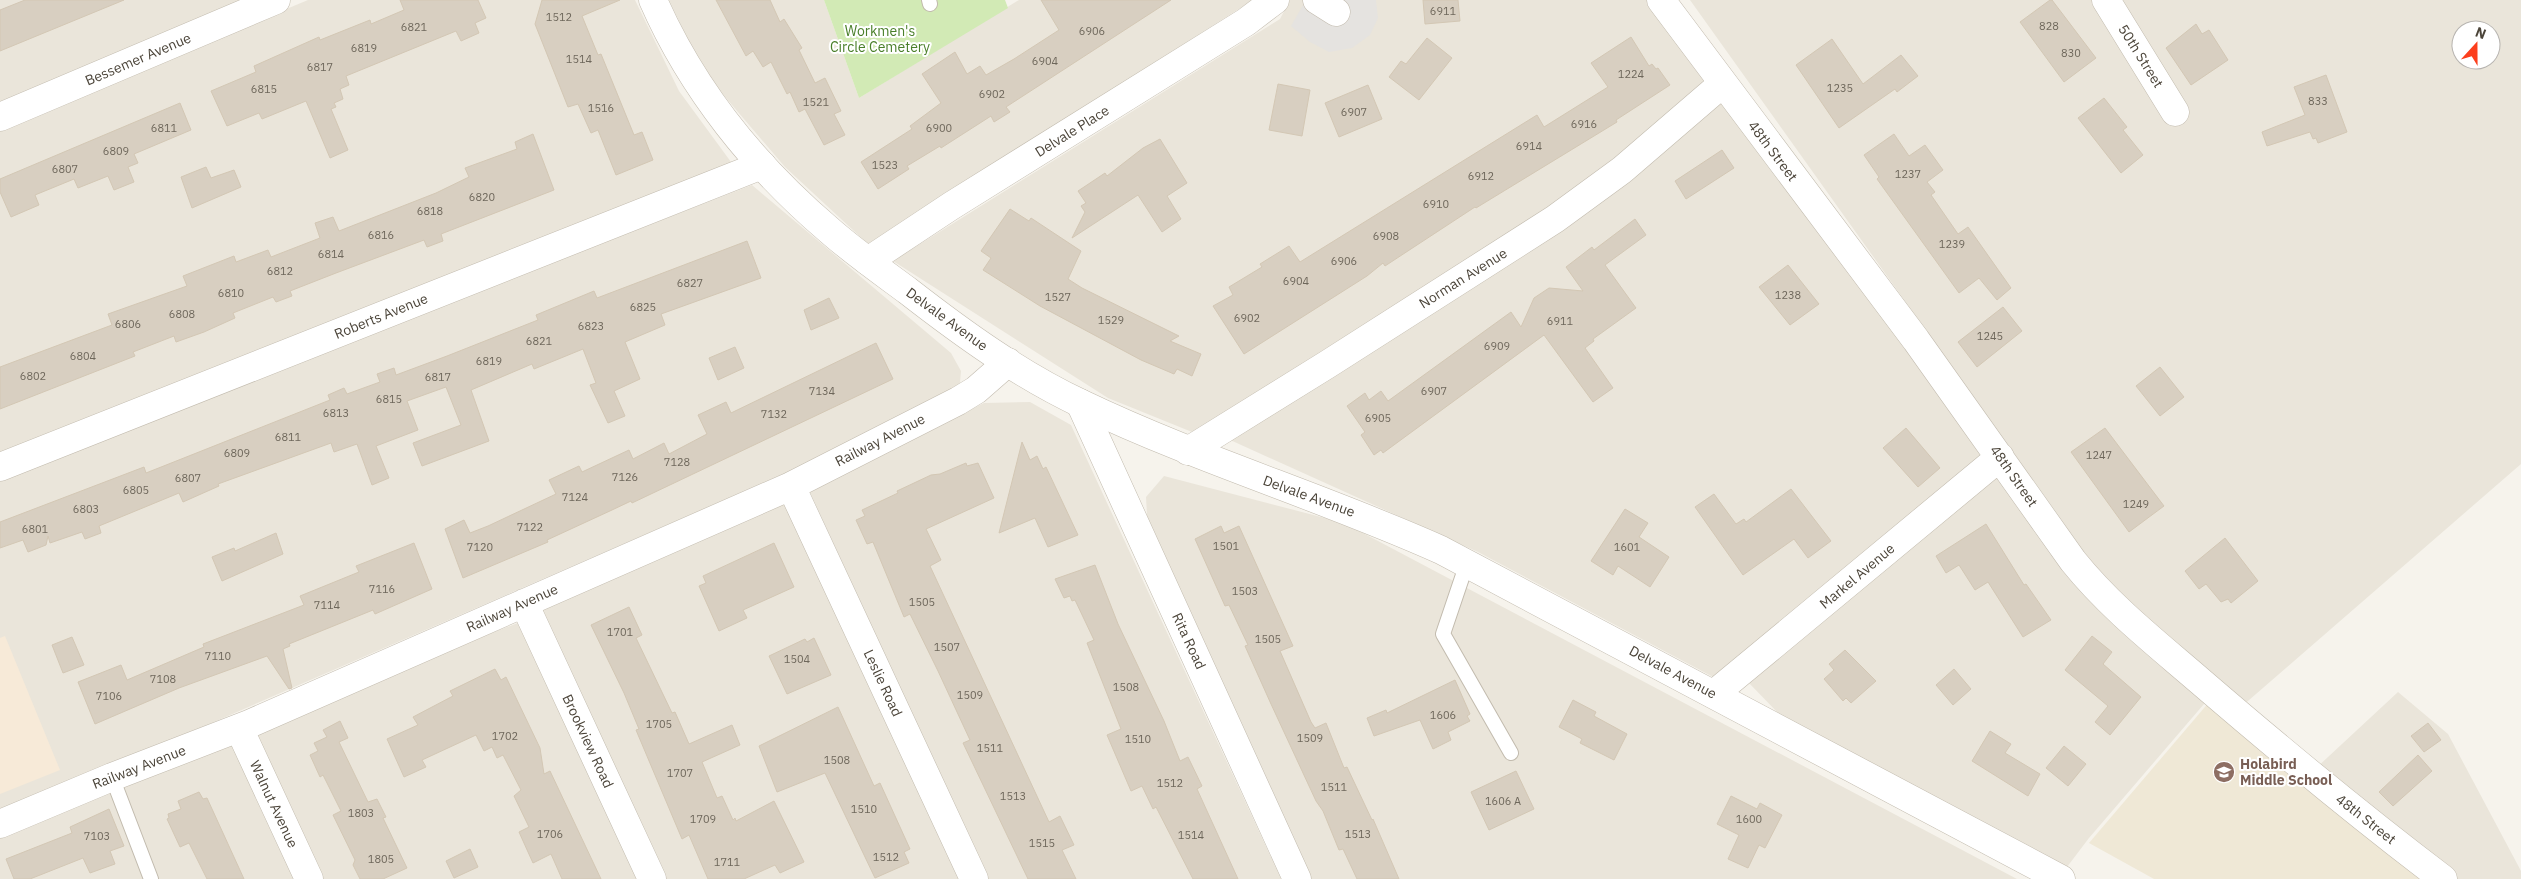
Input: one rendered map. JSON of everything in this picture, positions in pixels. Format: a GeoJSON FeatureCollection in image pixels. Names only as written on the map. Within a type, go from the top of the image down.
{"type":"FeatureCollection","features":[{"type":"Feature","properties":{"kind":"street","name":"Bessemer Avenue"},"geometry":{"type":"LineString","coordinates":[[0,117],[276,0]]}},
{"type":"Feature","properties":{"kind":"street","name":"Delvale Avenue"},"geometry":{"type":"LineString","coordinates":[[653,0],[672,41],[706,97],[762,165],[829,230],[925,305],[1008,362],[1080,404],[1188,450],[1382,524],[1467,563],[2061,879]]}},
{"type":"Feature","properties":{"kind":"street","name":"Delvale Place"},"geometry":{"type":"LineString","coordinates":[[868,261],[950,206],[1246,22],[1275,0]]}},
{"type":"Feature","properties":{"kind":"street","name":"48th Street"},"geometry":{"type":"LineString","coordinates":[[1662,0],[1722,84],[1916,340],[2098,592],[2256,729],[2367,821],[2443,879]]}},
{"type":"Feature","properties":{"kind":"street","name":"50th Street"},"geometry":{"type":"LineString","coordinates":[[2106,0],[2175,112]]}},
{"type":"Feature","properties":{"kind":"street","name":"Norman Avenue"},"geometry":{"type":"LineString","coordinates":[[1188,450],[1328,364],[1555,219],[1622,170],[1722,84]]}},
{"type":"Feature","properties":{"kind":"street","name":"Roberts Avenue"},"geometry":{"type":"LineString","coordinates":[[0,467],[762,165]]}},
{"type":"Feature","properties":{"kind":"street","name":"Railway Avenue"},"geometry":{"type":"LineString","coordinates":[[0,824],[112,777],[239,728],[791,486],[976,390],[1008,362]]}},
{"type":"Feature","properties":{"kind":"street","name":"Rita Road"},"geometry":{"type":"LineString","coordinates":[[1080,404],[1297,879]]}},
{"type":"Feature","properties":{"kind":"street","name":"Markel Avenue"},"geometry":{"type":"LineString","coordinates":[[1714,694],[2000,457]]}},
{"type":"Feature","properties":{"kind":"street","name":"Leslie Road"},"geometry":{"type":"LineString","coordinates":[[791,486],[974,879]]}},
{"type":"Feature","properties":{"kind":"street","name":"Brookview Road"},"geometry":{"type":"LineString","coordinates":[[524,603],[652,879]]}},
{"type":"Feature","properties":{"kind":"street","name":"Walnut Avenue"},"geometry":{"type":"LineString","coordinates":[[239,728],[309,879]]}},
{"type":"Feature","properties":{"kind":"lane"},"geometry":{"type":"LineString","coordinates":[[1467,563],[1443,634],[1511,753]]}},
{"type":"Feature","properties":{"kind":"lane"},"geometry":{"type":"LineString","coordinates":[[112,777],[151,879]]}},
{"type":"Feature","properties":{"kind":"shaded area"},"geometry":{"type":"Polygon","coordinates":[[[0,0],[248,0],[0,103],[0,0]]]}},
{"type":"Feature","properties":{"kind":"shaded area"},"geometry":{"type":"Polygon","coordinates":[[[308,0],[635,0],[679,91],[731,162],[695,185],[0,455],[0,129],[308,0]]]}},
{"type":"Feature","properties":{"kind":"shaded area"},"geometry":{"type":"Polygon","coordinates":[[[669,0],[824,0],[859,98],[1019,0],[1253,0],[868,244],[785,167],[703,71],[669,0]]]}},
{"type":"Feature","properties":{"kind":"shaded area"},"geometry":{"type":"Polygon","coordinates":[[[1290,0],[1656,0],[1711,83],[1577,192],[1192,432],[1108,398],[893,261],[1280,19],[1290,0]]]}},
{"type":"Feature","properties":{"kind":"shaded area"},"geometry":{"type":"Polygon","coordinates":[[[1306,0],[1376,0],[1378,18],[1370,35],[1352,48],[1329,52],[1310,42],[1291,26],[1306,0]]]}},
{"type":"Feature","properties":{"kind":"shaded area"},"geometry":{"type":"Polygon","coordinates":[[[1690,0],[2521,0],[2521,464],[2241,707],[2112,591],[1690,0]]]}},
{"type":"Feature","properties":{"kind":"shaded area"},"geometry":{"type":"Polygon","coordinates":[[[1727,99],[1992,452],[1717,679],[1478,552],[1228,439],[1525,255],[1727,99]]]}},
{"type":"Feature","properties":{"kind":"shaded area"},"geometry":{"type":"Polygon","coordinates":[[[752,185],[951,353],[961,371],[959,394],[929,411],[0,815],[0,476],[752,185]]]}},
{"type":"Feature","properties":{"kind":"shaded area"},"geometry":{"type":"Polygon","coordinates":[[[1030,402],[1071,425],[1281,879],[988,879],[809,490],[984,403],[1030,402]]]}},
{"type":"Feature","properties":{"kind":"shaded area"},"geometry":{"type":"Polygon","coordinates":[[[2001,470],[2210,697],[2089,838],[2067,867],[1781,716],[1748,682],[2001,470]]]}},
{"type":"Feature","properties":{"kind":"shaded area"},"geometry":{"type":"Polygon","coordinates":[[[1164,476],[1344,523],[2017,879],[1308,879],[1148,532],[1146,497],[1164,476]]]}},
{"type":"Feature","properties":{"kind":"shaded area"},"geometry":{"type":"Polygon","coordinates":[[[789,498],[965,879],[661,879],[538,609],[789,498]]]}},
{"type":"Feature","properties":{"kind":"shaded area"},"geometry":{"type":"Polygon","coordinates":[[[518,623],[637,879],[320,879],[249,724],[518,623]]]}},
{"type":"Feature","properties":{"kind":"shaded area"},"geometry":{"type":"Polygon","coordinates":[[[5,636],[60,770],[0,794],[0,638],[5,636]]]}},
{"type":"Feature","properties":{"kind":"shaded area"},"geometry":{"type":"Polygon","coordinates":[[[2398,692],[2448,734],[2521,871],[2521,879],[2453,879],[2314,770],[2398,692]]]}},
{"type":"Feature","properties":{"kind":"shaded area","name":"Holabird Middle School"},"geometry":{"type":"Polygon","coordinates":[[[2210,701],[2431,879],[2154,879],[2089,843],[2210,701]]]}},
{"type":"Feature","properties":{"kind":"shaded area"},"geometry":{"type":"Polygon","coordinates":[[[235,742],[298,879],[0,879],[0,837],[235,742]]]}},
{"type":"Feature","properties":{"kind":"green space","name":"Workmen's Circle Cemetery"},"geometry":{"type":"Polygon","coordinates":[[[824,0],[1005,0],[1008,8],[859,98],[824,0]]]}},
{"type":"Feature","properties":{"kind":"building"},"geometry":{"type":"Polygon","coordinates":[[[25,0],[124,0],[0,51],[0,10],[25,0]]]}},
{"type":"Feature","properties":{"kind":"building"},"geometry":{"type":"Polygon","coordinates":[[[400,0],[478,0],[486,18],[475,23],[479,33],[461,41],[456,31],[346,76],[349,85],[340,89],[343,99],[334,103],[336,107],[331,109],[348,150],[330,158],[306,101],[262,119],[259,113],[227,126],[211,91],[256,72],[254,66],[319,37],[320,40],[370,20],[371,24],[404,10],[400,0]]]}},
{"type":"Feature","properties":{"kind":"building"},"geometry":{"type":"Polygon","coordinates":[[[542,0],[620,0],[582,16],[598,55],[601,54],[634,135],[642,132],[653,160],[616,175],[598,130],[591,133],[578,104],[568,107],[535,24],[542,0]]]}},
{"type":"Feature","properties":{"kind":"building"},"geometry":{"type":"Polygon","coordinates":[[[716,0],[770,0],[780,22],[784,19],[802,48],[799,50],[815,83],[825,78],[841,111],[834,114],[845,135],[824,145],[805,109],[799,112],[790,92],[787,94],[771,62],[763,67],[753,51],[746,56],[716,0]]]}},
{"type":"Feature","properties":{"kind":"building"},"geometry":{"type":"Polygon","coordinates":[[[1041,0],[1171,0],[1006,107],[1010,112],[994,122],[991,116],[941,148],[940,146],[907,166],[909,169],[878,189],[861,162],[912,129],[910,126],[941,103],[922,74],[955,52],[967,74],[980,66],[986,75],[1014,59],[1059,30],[1041,0]]]}},
{"type":"Feature","properties":{"kind":"building"},"geometry":{"type":"Polygon","coordinates":[[[1423,0],[1458,0],[1460,21],[1425,24],[1423,0]]]}},
{"type":"Feature","properties":{"kind":"building"},"geometry":{"type":"Polygon","coordinates":[[[2052,0],[2096,58],[2064,82],[2020,22],[2052,0]]]}},
{"type":"Feature","properties":{"kind":"building"},"geometry":{"type":"Polygon","coordinates":[[[2196,24],[2202,34],[2209,30],[2228,60],[2191,85],[2166,48],[2196,24]]]}},
{"type":"Feature","properties":{"kind":"building"},"geometry":{"type":"Polygon","coordinates":[[[1631,37],[1649,66],[1652,64],[1656,69],[1658,68],[1670,85],[1616,120],[1617,122],[1475,207],[1385,266],[1383,263],[1367,276],[1244,354],[1213,306],[1233,295],[1229,287],[1262,267],[1260,264],[1289,246],[1300,262],[1537,115],[1544,127],[1608,87],[1591,63],[1631,37]]]}},
{"type":"Feature","properties":{"kind":"building"},"geometry":{"type":"Polygon","coordinates":[[[1427,38],[1452,58],[1419,100],[1389,77],[1401,61],[1406,64],[1427,38]]]}},
{"type":"Feature","properties":{"kind":"building"},"geometry":{"type":"Polygon","coordinates":[[[1832,39],[1863,84],[1901,55],[1918,76],[1897,92],[1895,89],[1839,128],[1796,65],[1832,39]]]}},
{"type":"Feature","properties":{"kind":"building"},"geometry":{"type":"Polygon","coordinates":[[[2326,75],[2347,132],[2318,143],[2316,138],[2313,139],[2310,132],[2267,146],[2262,132],[2305,115],[2294,87],[2326,75]]]}},
{"type":"Feature","properties":{"kind":"building"},"geometry":{"type":"Polygon","coordinates":[[[1278,84],[1310,90],[1302,136],[1269,130],[1278,84]]]}},
{"type":"Feature","properties":{"kind":"building"},"geometry":{"type":"Polygon","coordinates":[[[1368,85],[1382,119],[1339,137],[1325,103],[1368,85]]]}},
{"type":"Feature","properties":{"kind":"building"},"geometry":{"type":"Polygon","coordinates":[[[2104,98],[2127,127],[2123,130],[2143,155],[2121,173],[2078,118],[2104,98]]]}},
{"type":"Feature","properties":{"kind":"building"},"geometry":{"type":"Polygon","coordinates":[[[180,103],[191,130],[134,154],[138,163],[128,167],[134,182],[114,190],[108,176],[78,188],[74,179],[35,195],[39,205],[11,217],[0,192],[0,179],[180,103]]]}},
{"type":"Feature","properties":{"kind":"building"},"geometry":{"type":"Polygon","coordinates":[[[533,134],[554,190],[441,234],[443,241],[427,247],[424,240],[336,273],[290,291],[292,296],[276,302],[273,297],[233,313],[235,318],[204,332],[176,342],[174,336],[133,352],[135,356],[0,409],[0,367],[112,325],[108,314],[187,286],[183,276],[234,256],[236,262],[268,250],[271,257],[320,238],[315,223],[333,217],[339,231],[436,193],[469,177],[465,168],[517,149],[515,142],[533,134]]]}},
{"type":"Feature","properties":{"kind":"building"},"geometry":{"type":"Polygon","coordinates":[[[1894,134],[1909,156],[1925,145],[1943,170],[1927,182],[1935,192],[1931,195],[1958,234],[1968,227],[2011,288],[1997,300],[1979,278],[1959,293],[1877,179],[1879,177],[1864,155],[1894,134]]]}},
{"type":"Feature","properties":{"kind":"building"},"geometry":{"type":"Polygon","coordinates":[[[1160,139],[1187,183],[1167,196],[1181,219],[1162,232],[1138,195],[1072,238],[1085,212],[1081,206],[1086,203],[1078,191],[1105,173],[1107,176],[1143,148],[1160,139]]]}},
{"type":"Feature","properties":{"kind":"building"},"geometry":{"type":"Polygon","coordinates":[[[1722,150],[1734,168],[1686,199],[1675,181],[1722,150]]]}},
{"type":"Feature","properties":{"kind":"building"},"geometry":{"type":"Polygon","coordinates":[[[206,167],[211,178],[234,170],[241,187],[192,208],[181,177],[206,167]]]}},
{"type":"Feature","properties":{"kind":"building"},"geometry":{"type":"Polygon","coordinates":[[[1010,209],[1029,221],[1031,218],[1081,251],[1068,279],[1082,288],[1179,336],[1170,341],[1201,354],[1192,376],[1177,369],[1174,374],[1141,360],[1040,306],[983,270],[991,258],[981,251],[1010,209]]]}},
{"type":"Feature","properties":{"kind":"building"},"geometry":{"type":"Polygon","coordinates":[[[1635,219],[1646,235],[1605,265],[1636,308],[1593,339],[1594,341],[1585,348],[1613,388],[1593,402],[1544,335],[1383,453],[1381,450],[1374,455],[1361,435],[1365,432],[1347,406],[1365,393],[1369,400],[1381,391],[1388,401],[1511,312],[1521,327],[1534,298],[1549,288],[1583,291],[1566,267],[1592,247],[1594,250],[1635,219]]]}},
{"type":"Feature","properties":{"kind":"building"},"geometry":{"type":"Polygon","coordinates":[[[747,241],[761,278],[661,314],[665,325],[625,342],[640,379],[614,391],[625,416],[608,423],[590,385],[596,383],[583,349],[534,369],[532,364],[471,390],[489,441],[422,466],[413,443],[461,425],[446,387],[407,401],[418,430],[376,446],[389,478],[372,485],[357,444],[334,452],[331,443],[218,484],[219,486],[183,502],[179,493],[99,526],[101,533],[85,539],[82,532],[50,543],[48,536],[46,545],[28,552],[23,540],[0,548],[0,522],[144,467],[146,473],[330,400],[328,395],[344,388],[347,394],[380,382],[377,374],[394,368],[396,375],[447,356],[538,320],[536,315],[594,291],[597,298],[747,241]]]}},
{"type":"Feature","properties":{"kind":"building"},"geometry":{"type":"Polygon","coordinates":[[[1788,265],[1819,304],[1790,325],[1759,287],[1788,265]]]}},
{"type":"Feature","properties":{"kind":"building"},"geometry":{"type":"Polygon","coordinates":[[[829,298],[839,318],[811,330],[804,310],[829,298]]]}},
{"type":"Feature","properties":{"kind":"building"},"geometry":{"type":"Polygon","coordinates":[[[2003,307],[2022,331],[1977,367],[1958,342],[2003,307]]]}},
{"type":"Feature","properties":{"kind":"building"},"geometry":{"type":"Polygon","coordinates":[[[876,343],[893,379],[632,503],[631,501],[547,540],[548,542],[463,578],[445,529],[464,520],[470,533],[488,526],[556,494],[549,480],[579,466],[582,472],[629,450],[633,459],[664,443],[669,454],[707,434],[698,415],[726,402],[731,413],[876,343]]]}},
{"type":"Feature","properties":{"kind":"building"},"geometry":{"type":"Polygon","coordinates":[[[735,347],[744,368],[718,380],[709,358],[735,347]]]}},
{"type":"Feature","properties":{"kind":"building"},"geometry":{"type":"Polygon","coordinates":[[[2160,367],[2184,397],[2160,416],[2136,386],[2160,367]]]}},
{"type":"Feature","properties":{"kind":"building"},"geometry":{"type":"Polygon","coordinates":[[[1906,428],[1940,468],[1918,487],[1883,448],[1906,428]]]}},
{"type":"Feature","properties":{"kind":"building"},"geometry":{"type":"Polygon","coordinates":[[[2105,428],[2164,506],[2129,532],[2071,452],[2105,428]]]}},
{"type":"Feature","properties":{"kind":"building"},"geometry":{"type":"Polygon","coordinates":[[[1022,442],[1030,460],[1037,456],[1043,469],[1046,467],[1078,535],[1048,547],[1035,518],[999,533],[1022,442]]]}},
{"type":"Feature","properties":{"kind":"building"},"geometry":{"type":"Polygon","coordinates":[[[966,463],[967,466],[978,463],[994,498],[926,529],[941,560],[930,566],[1049,822],[1060,816],[1074,845],[1062,850],[1076,879],[1028,879],[963,743],[970,740],[938,671],[910,614],[904,617],[873,542],[867,544],[856,520],[865,516],[862,510],[898,493],[897,491],[931,475],[940,474],[966,463]]]}},
{"type":"Feature","properties":{"kind":"building"},"geometry":{"type":"Polygon","coordinates":[[[1791,489],[1831,541],[1808,558],[1794,539],[1743,575],[1695,507],[1714,494],[1736,524],[1744,519],[1746,522],[1791,489]]]}},
{"type":"Feature","properties":{"kind":"building"},"geometry":{"type":"Polygon","coordinates":[[[1625,509],[1648,523],[1639,537],[1669,557],[1650,587],[1618,566],[1613,575],[1591,561],[1625,509]]]}},
{"type":"Feature","properties":{"kind":"building"},"geometry":{"type":"Polygon","coordinates":[[[1986,524],[2024,585],[2026,584],[2051,620],[2023,637],[1988,582],[1975,590],[1959,565],[1946,573],[1936,556],[1986,524]]]}},
{"type":"Feature","properties":{"kind":"building"},"geometry":{"type":"Polygon","coordinates":[[[1221,526],[1224,533],[1239,526],[1293,646],[1280,651],[1311,722],[1315,728],[1326,723],[1344,768],[1347,767],[1373,819],[1399,879],[1357,879],[1343,849],[1339,850],[1323,811],[1316,801],[1245,646],[1248,645],[1229,605],[1225,606],[1195,539],[1221,526]]]}},
{"type":"Feature","properties":{"kind":"building"},"geometry":{"type":"Polygon","coordinates":[[[276,533],[283,554],[222,581],[212,557],[234,548],[235,551],[276,533]]]}},
{"type":"Feature","properties":{"kind":"building"},"geometry":{"type":"Polygon","coordinates":[[[2225,538],[2258,581],[2231,603],[2228,599],[2221,602],[2206,584],[2199,589],[2185,571],[2225,538]]]}},
{"type":"Feature","properties":{"kind":"building"},"geometry":{"type":"Polygon","coordinates":[[[414,543],[432,589],[375,614],[373,610],[289,644],[290,646],[283,649],[292,688],[289,689],[267,656],[179,688],[95,724],[78,682],[121,665],[127,680],[204,647],[203,644],[304,605],[300,596],[359,572],[356,566],[414,543]]]}},
{"type":"Feature","properties":{"kind":"building"},"geometry":{"type":"Polygon","coordinates":[[[774,543],[794,587],[743,610],[747,618],[719,631],[699,586],[706,583],[703,576],[774,543]]]}},
{"type":"Feature","properties":{"kind":"building"},"geometry":{"type":"Polygon","coordinates":[[[1095,565],[1118,624],[1164,721],[1180,761],[1188,757],[1202,786],[1197,789],[1238,879],[1193,879],[1156,807],[1153,809],[1142,786],[1131,791],[1107,735],[1121,729],[1087,643],[1094,640],[1075,600],[1072,601],[1070,596],[1064,598],[1055,579],[1095,565]]]}},
{"type":"Feature","properties":{"kind":"building"},"geometry":{"type":"Polygon","coordinates":[[[629,607],[642,635],[636,638],[672,713],[675,712],[689,744],[732,725],[740,745],[702,762],[717,798],[722,796],[733,820],[735,818],[736,821],[774,801],[804,862],[780,873],[775,865],[744,879],[708,879],[689,835],[682,839],[636,730],[639,729],[624,693],[591,625],[629,607]]]}},
{"type":"Feature","properties":{"kind":"building"},"geometry":{"type":"Polygon","coordinates":[[[2092,636],[2112,652],[2103,664],[2141,697],[2110,735],[2095,722],[2108,706],[2065,670],[2092,636]]]}},
{"type":"Feature","properties":{"kind":"building"},"geometry":{"type":"Polygon","coordinates":[[[72,637],[84,665],[63,673],[52,645],[72,637]]]}},
{"type":"Feature","properties":{"kind":"building"},"geometry":{"type":"Polygon","coordinates":[[[814,638],[831,675],[787,694],[769,656],[805,639],[807,642],[814,638]]]}},
{"type":"Feature","properties":{"kind":"building"},"geometry":{"type":"Polygon","coordinates":[[[1845,650],[1876,681],[1851,703],[1846,698],[1843,701],[1824,679],[1834,670],[1829,664],[1845,650]]]}},
{"type":"Feature","properties":{"kind":"building"},"geometry":{"type":"Polygon","coordinates":[[[495,669],[501,680],[506,677],[540,748],[544,774],[550,771],[601,879],[562,879],[551,854],[533,863],[519,832],[529,827],[514,796],[521,790],[503,755],[497,758],[492,747],[484,751],[476,735],[422,760],[426,767],[404,777],[387,739],[418,725],[413,717],[453,696],[450,691],[495,669]]]}},
{"type":"Feature","properties":{"kind":"building"},"geometry":{"type":"Polygon","coordinates":[[[1954,669],[1971,689],[1953,705],[1936,685],[1954,669]]]}},
{"type":"Feature","properties":{"kind":"building"},"geometry":{"type":"Polygon","coordinates":[[[1455,680],[1470,714],[1467,716],[1470,721],[1448,732],[1451,740],[1433,749],[1420,720],[1374,736],[1367,718],[1386,710],[1387,713],[1455,680]]]}},
{"type":"Feature","properties":{"kind":"building"},"geometry":{"type":"Polygon","coordinates":[[[1573,700],[1596,712],[1594,716],[1627,734],[1614,760],[1580,743],[1582,739],[1559,727],[1573,700]]]}},
{"type":"Feature","properties":{"kind":"building"},"geometry":{"type":"Polygon","coordinates":[[[838,707],[874,786],[880,783],[910,849],[904,852],[909,863],[875,878],[825,773],[777,792],[759,746],[838,707]]]}},
{"type":"Feature","properties":{"kind":"building"},"geometry":{"type":"Polygon","coordinates":[[[340,721],[348,738],[339,742],[368,802],[377,799],[386,817],[383,818],[407,868],[383,879],[360,879],[353,865],[355,860],[333,815],[341,811],[323,775],[320,777],[310,755],[318,751],[314,743],[327,737],[323,730],[340,721]]]}},
{"type":"Feature","properties":{"kind":"building"},"geometry":{"type":"Polygon","coordinates":[[[2428,723],[2441,740],[2424,752],[2411,736],[2428,723]]]}},
{"type":"Feature","properties":{"kind":"building"},"geometry":{"type":"Polygon","coordinates":[[[1990,731],[2011,744],[2005,753],[2040,774],[2028,796],[1972,761],[1990,731]]]}},
{"type":"Feature","properties":{"kind":"building"},"geometry":{"type":"Polygon","coordinates":[[[2064,746],[2086,764],[2068,786],[2046,768],[2064,746]]]}},
{"type":"Feature","properties":{"kind":"building"},"geometry":{"type":"Polygon","coordinates":[[[2418,755],[2432,771],[2393,806],[2379,792],[2418,755]]]}},
{"type":"Feature","properties":{"kind":"building"},"geometry":{"type":"Polygon","coordinates":[[[1516,771],[1534,809],[1489,830],[1471,792],[1516,771]]]}},
{"type":"Feature","properties":{"kind":"building"},"geometry":{"type":"Polygon","coordinates":[[[199,792],[203,799],[207,798],[244,879],[207,879],[189,843],[180,847],[167,819],[169,818],[168,814],[181,809],[178,801],[199,792]]]}},
{"type":"Feature","properties":{"kind":"building"},"geometry":{"type":"Polygon","coordinates":[[[1731,796],[1757,809],[1760,803],[1782,815],[1765,848],[1759,845],[1748,868],[1728,859],[1739,835],[1717,824],[1731,796]]]}},
{"type":"Feature","properties":{"kind":"building"},"geometry":{"type":"Polygon","coordinates":[[[109,809],[124,846],[110,851],[115,864],[90,873],[83,858],[30,879],[14,879],[6,859],[72,833],[70,827],[109,809]]]}},
{"type":"Feature","properties":{"kind":"building"},"geometry":{"type":"Polygon","coordinates":[[[470,849],[478,867],[454,878],[446,861],[470,849]]]}},
{"type":"Feature","properties":{"kind":"place","name":"Holabird Middle School"},"geometry":{"type":"Point","coordinates":[2224,772]}}]}
